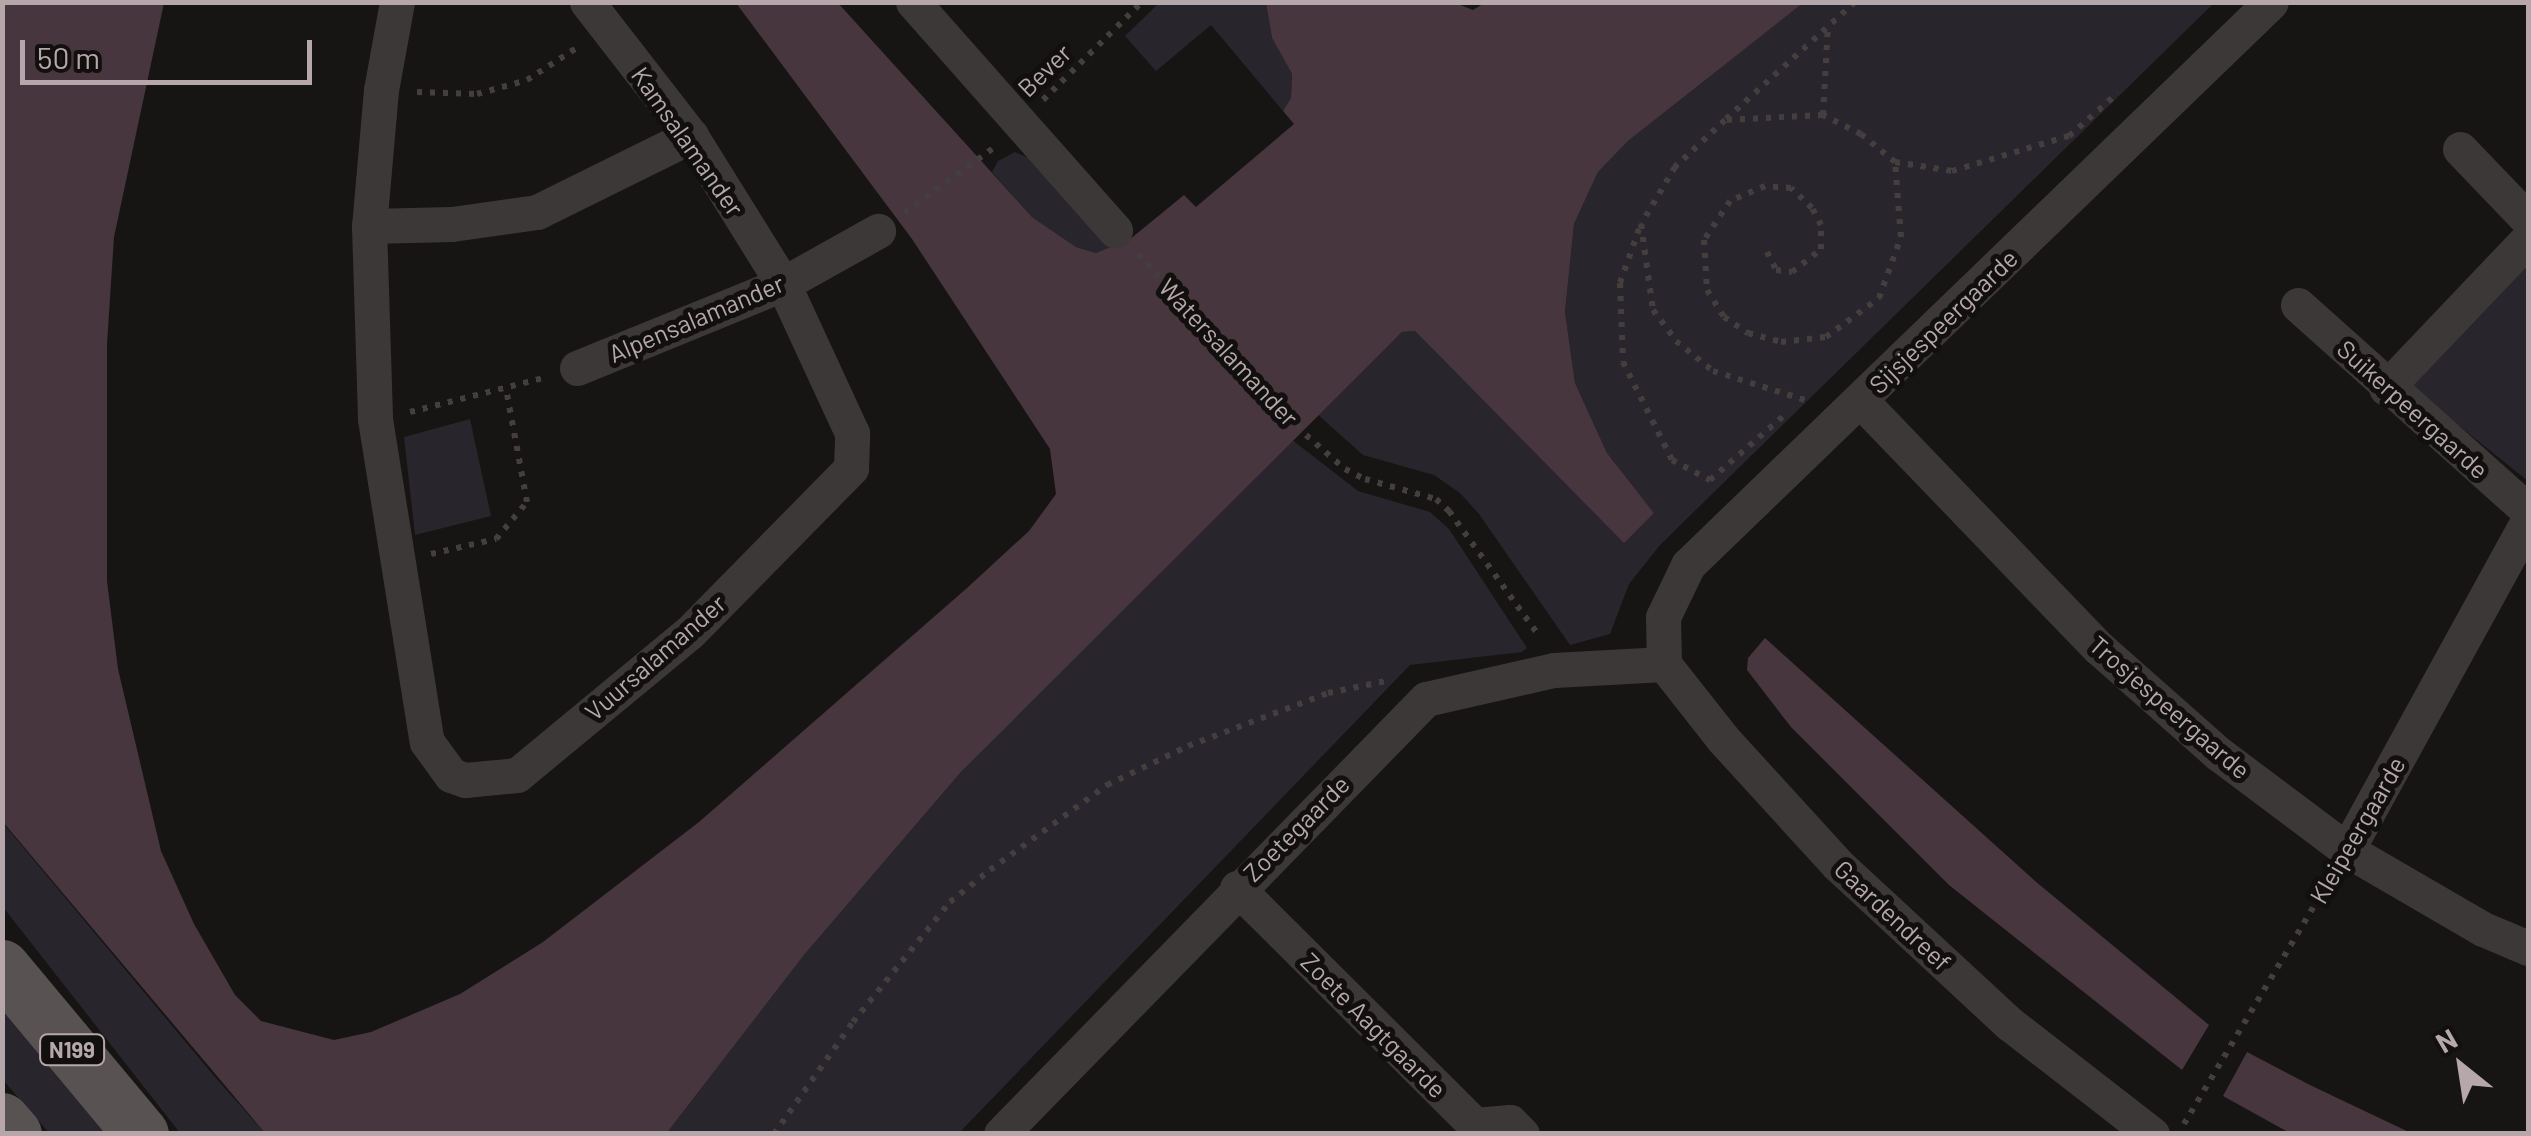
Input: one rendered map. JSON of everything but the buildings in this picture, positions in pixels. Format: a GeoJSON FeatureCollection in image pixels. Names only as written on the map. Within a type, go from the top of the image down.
{"type":"FeatureCollection","features":[{"type":"Feature","properties":{"kind":"main road","name":"N199"},"geometry":{"type":"LineString","coordinates":[[2,966],[141,1134]]}},
{"type":"Feature","properties":{"kind":"main road"},"geometry":{"type":"LineString","coordinates":[[2,1120],[14,1134]]}},
{"type":"Feature","properties":{"kind":"street","name":"Vuursalamander"},"geometry":{"type":"LineString","coordinates":[[398,2],[381,90],[369,226],[375,420],[427,742],[451,775],[465,780],[517,775],[690,632],[851,468],[852,433],[783,284]]}},
{"type":"Feature","properties":{"kind":"street"},"geometry":{"type":"LineString","coordinates":[[913,2],[1115,230]]}},
{"type":"Feature","properties":{"kind":"street","name":"Sijsjespeergaarde"},"geometry":{"type":"LineString","coordinates":[[1664,664],[1664,618],[1688,565],[2271,2]]}},
{"type":"Feature","properties":{"kind":"street","name":"Kamsalamander"},"geometry":{"type":"LineString","coordinates":[[598,15],[691,136],[783,284]]}},
{"type":"Feature","properties":{"kind":"street"},"geometry":{"type":"LineString","coordinates":[[369,226],[452,224],[537,212],[691,136]]}},
{"type":"Feature","properties":{"kind":"street"},"geometry":{"type":"LineString","coordinates":[[2460,150],[2528,220]]}},
{"type":"Feature","properties":{"kind":"street","name":"Alpensalamander"},"geometry":{"type":"LineString","coordinates":[[577,368],[783,284],[878,231]]}},
{"type":"Feature","properties":{"kind":"street"},"geometry":{"type":"LineString","coordinates":[[2386,388],[2528,239]]}},
{"type":"Feature","properties":{"kind":"street","name":"Suikerpeergaarde"},"geometry":{"type":"LineString","coordinates":[[2298,305],[2386,388],[2528,511]]}},
{"type":"Feature","properties":{"kind":"street","name":"Trosjespeergaarde"},"geometry":{"type":"LineString","coordinates":[[1850,412],[2099,648],[2218,754],[2348,850],[2483,929],[2528,948]]}},
{"type":"Feature","properties":{"kind":"street","name":"Kleipeergaarde"},"geometry":{"type":"LineString","coordinates":[[2348,850],[2528,522]]}},
{"type":"Feature","properties":{"kind":"street","name":"Zoetegaarde"},"geometry":{"type":"LineString","coordinates":[[1001,1134],[1236,888],[1426,699],[1554,670],[1664,664]]}},
{"type":"Feature","properties":{"kind":"street","name":"Gaardendreef"},"geometry":{"type":"LineString","coordinates":[[1664,664],[1723,739],[1837,864],[2010,1024],[2152,1134]]}},
{"type":"Feature","properties":{"kind":"street","name":"Zoete Aagtgaarde"},"geometry":{"type":"LineString","coordinates":[[1236,888],[1475,1125],[1510,1122],[1522,1134]]}},
{"type":"Feature","properties":{"kind":"path","name":"Bever"},"geometry":{"type":"LineString","coordinates":[[1018,125],[1142,2]]}},
{"type":"Feature","properties":{"kind":"path"},"geometry":{"type":"LineString","coordinates":[[1804,398],[1710,480],[1672,460],[1623,362],[1620,283],[1640,224],[1675,167],[1855,2]]}},
{"type":"Feature","properties":{"kind":"path"},"geometry":{"type":"LineString","coordinates":[[381,90],[477,94],[527,80],[598,15]]}},
{"type":"Feature","properties":{"kind":"path"},"geometry":{"type":"LineString","coordinates":[[1823,115],[1828,24]]}},
{"type":"Feature","properties":{"kind":"path"},"geometry":{"type":"LineString","coordinates":[[1725,120],[1823,115],[1861,134],[1895,162],[1952,171],[2068,136],[2125,88]]}},
{"type":"Feature","properties":{"kind":"path"},"geometry":{"type":"LineString","coordinates":[[878,231],[989,152]]}},
{"type":"Feature","properties":{"kind":"path"},"geometry":{"type":"LineString","coordinates":[[1767,252],[1776,270],[1792,272],[1821,249],[1821,225],[1812,208],[1792,188],[1765,186],[1730,201],[1704,240],[1707,290],[1724,317],[1748,333],[1782,342],[1826,338],[1879,298],[1900,237],[1895,162]]}},
{"type":"Feature","properties":{"kind":"path"},"geometry":{"type":"LineString","coordinates":[[1640,224],[1653,310],[1676,341],[1713,371],[1850,412]]}},
{"type":"Feature","properties":{"kind":"path","name":"Watersalamander"},"geometry":{"type":"LineString","coordinates":[[1115,230],[1306,434],[1365,480],[1426,496],[1449,510],[1546,645],[1554,670]]}},
{"type":"Feature","properties":{"kind":"path","name":"Alpensalamander"},"geometry":{"type":"LineString","coordinates":[[375,420],[577,368]]}},
{"type":"Feature","properties":{"kind":"path"},"geometry":{"type":"LineString","coordinates":[[396,562],[496,538],[527,502],[506,389]]}},
{"type":"Feature","properties":{"kind":"path"},"geometry":{"type":"LineString","coordinates":[[774,1134],[853,1022],[950,902],[1091,797],[1188,746],[1328,692],[1402,678]]}},
{"type":"Feature","properties":{"kind":"path","name":"Kleipeergaarde"},"geometry":{"type":"LineString","coordinates":[[2179,1134],[2348,850]]}},
{"type":"Feature","properties":{"kind":"shaded area"},"geometry":{"type":"Polygon","coordinates":[[[1453,2],[1473,10],[1486,2],[1803,3],[1628,141],[1598,172],[1574,224],[1565,312],[1575,383],[1607,453],[1654,513],[1624,543],[1415,331],[1402,332],[961,772],[804,955],[666,1134],[265,1133],[3,822],[2,3],[164,3],[114,237],[107,344],[107,581],[118,669],[161,851],[194,924],[235,995],[261,1021],[334,1040],[371,1032],[460,994],[543,942],[699,822],[967,588],[1029,531],[1056,494],[1050,449],[912,239],[736,3],[838,3],[1032,217],[1076,247],[1096,253],[1129,240],[1184,195],[1196,207],[1294,124],[1283,111],[1291,98],[1292,74],[1272,38],[1266,3],[1453,2]]]}},
{"type":"Feature","properties":{"kind":"shaded area"},"geometry":{"type":"Polygon","coordinates":[[[1159,3],[1266,3],[1272,38],[1292,74],[1291,98],[1283,111],[1211,25],[1156,71],[1125,36],[1159,3]]]}},
{"type":"Feature","properties":{"kind":"shaded area"},"geometry":{"type":"Polygon","coordinates":[[[1803,3],[2214,3],[1660,545],[1629,584],[1610,634],[1570,645],[1479,514],[1460,493],[1434,475],[1363,455],[1316,413],[1402,332],[1415,331],[1624,542],[1654,513],[1607,453],[1575,383],[1565,312],[1574,224],[1598,172],[1628,141],[1803,3]]]}},
{"type":"Feature","properties":{"kind":"shaded area"},"geometry":{"type":"Polygon","coordinates":[[[1015,152],[1029,158],[1115,249],[1096,253],[1076,247],[1032,217],[992,172],[998,161],[1015,152]]]}},
{"type":"Feature","properties":{"kind":"shaded area"},"geometry":{"type":"Polygon","coordinates":[[[2528,250],[2528,481],[2407,384],[2528,250]]]}},
{"type":"Feature","properties":{"kind":"shaded area"},"geometry":{"type":"Polygon","coordinates":[[[470,419],[491,516],[415,535],[404,437],[470,419]]]}},
{"type":"Feature","properties":{"kind":"shaded area"},"geometry":{"type":"Polygon","coordinates":[[[1291,439],[1358,491],[1430,512],[1449,529],[1527,648],[1522,652],[1410,665],[959,1133],[666,1134],[804,955],[961,772],[1291,439]]]}},
{"type":"Feature","properties":{"kind":"shaded area"},"geometry":{"type":"Polygon","coordinates":[[[1765,638],[2035,881],[2209,1025],[2182,1070],[1949,885],[1791,727],[1747,670],[1748,658],[1765,638]]]}},
{"type":"Feature","properties":{"kind":"shaded area"},"geometry":{"type":"Polygon","coordinates":[[[2,822],[265,1133],[180,1133],[3,907],[2,822]]]}},
{"type":"Feature","properties":{"kind":"shaded area"},"geometry":{"type":"Polygon","coordinates":[[[2,1005],[117,1133],[49,1133],[3,1080],[2,1005]]]}},
{"type":"Feature","properties":{"kind":"shaded area"},"geometry":{"type":"Polygon","coordinates":[[[2247,1052],[2411,1133],[2290,1133],[2223,1096],[2247,1052]]]}}]}
